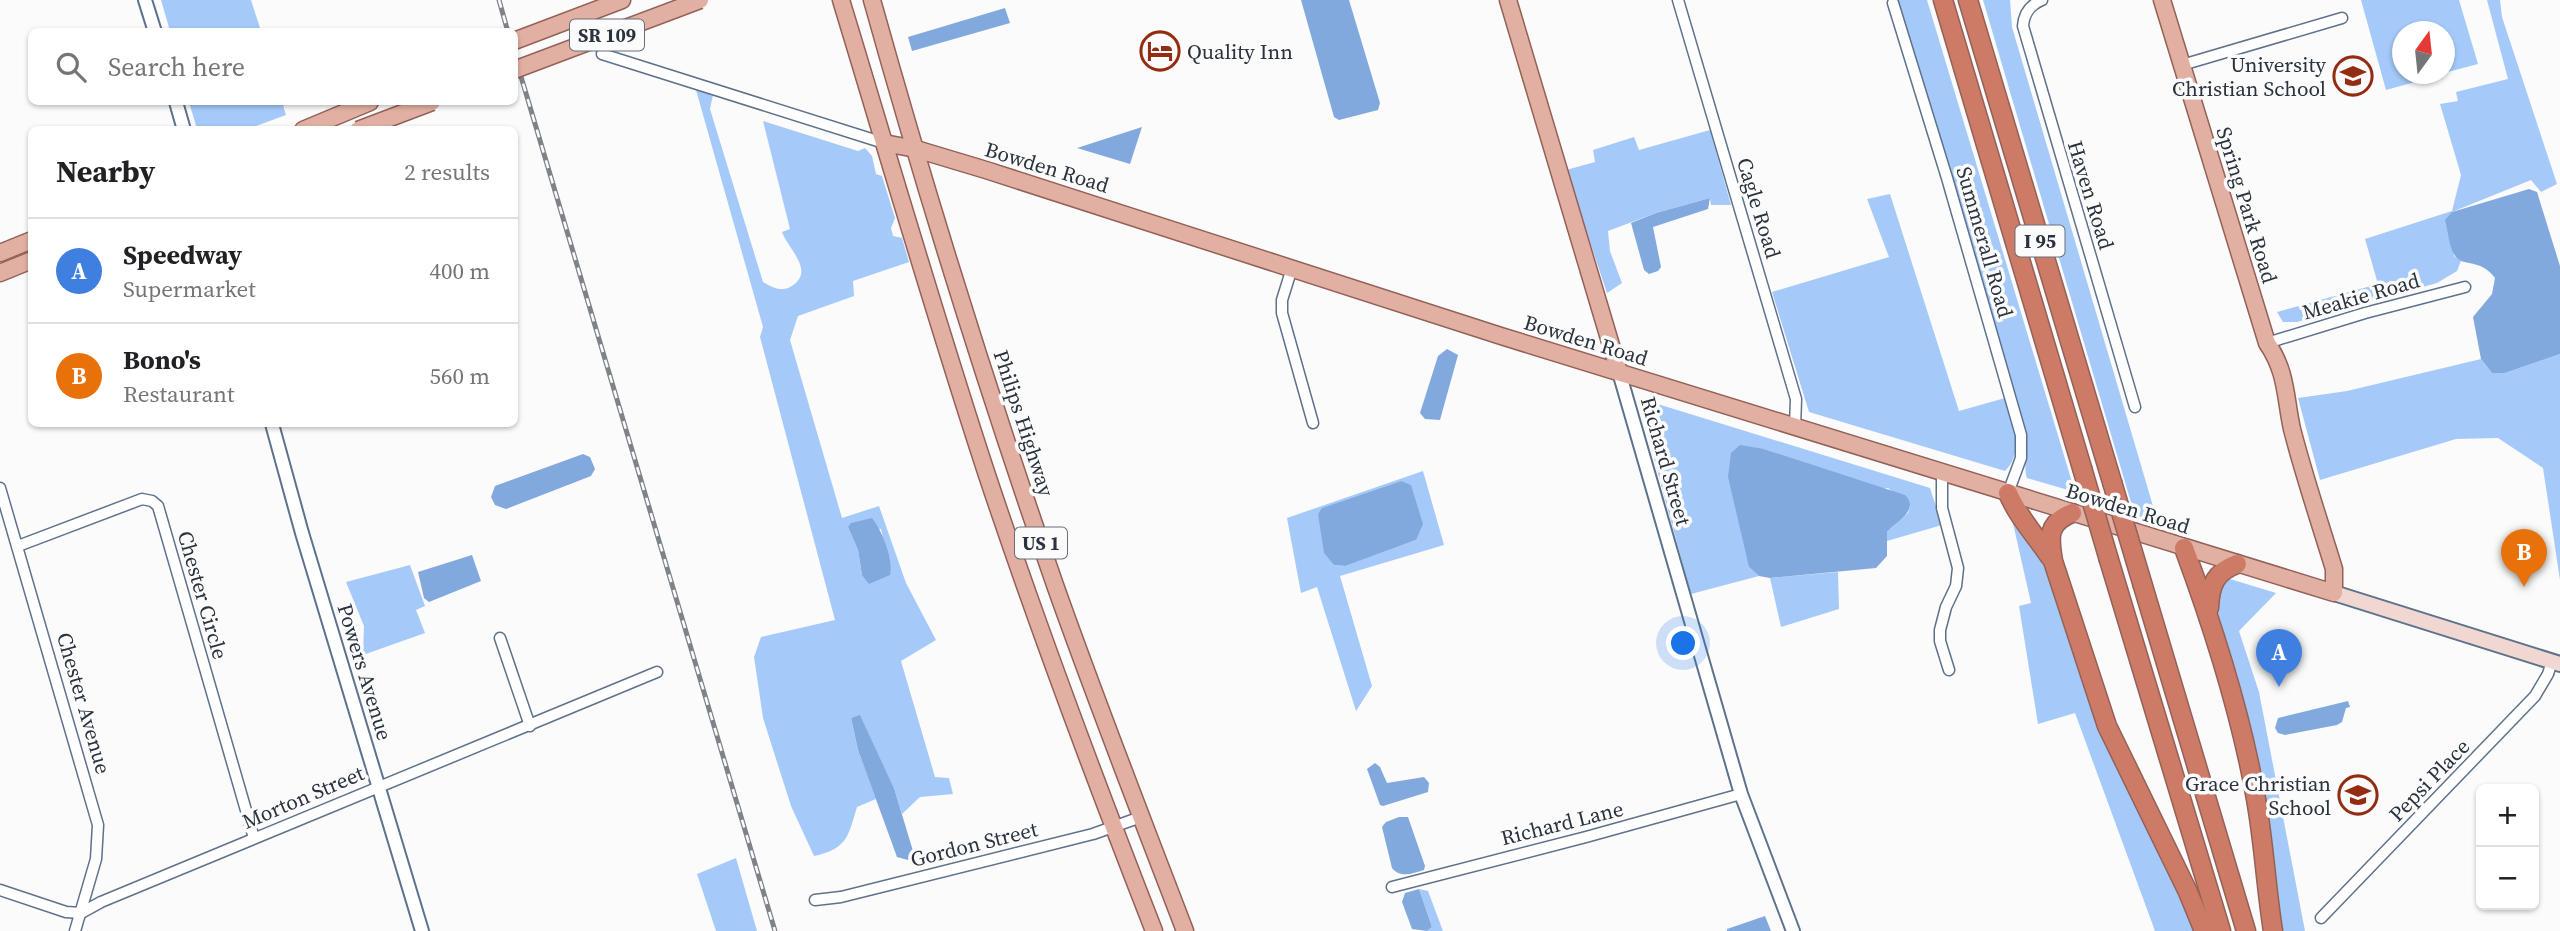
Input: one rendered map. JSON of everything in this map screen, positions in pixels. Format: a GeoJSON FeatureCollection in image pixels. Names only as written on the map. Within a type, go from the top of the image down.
{"type":"FeatureCollection","features":[{"type":"Feature","properties":{"kind":"highway","name":"I 95"},"geometry":{"type":"LineString","coordinates":[[1942,0],[2221,931]]}},
{"type":"Feature","properties":{"kind":"highway","name":"I 95"},"geometry":{"type":"LineString","coordinates":[[1968,0],[2246,931]]}},
{"type":"Feature","properties":{"kind":"highway"},"geometry":{"type":"LineString","coordinates":[[2008,493],[2015,510],[2053,561]]}},
{"type":"Feature","properties":{"kind":"highway"},"geometry":{"type":"LineString","coordinates":[[2072,513],[2061,517],[2050,535],[2053,561],[2107,726],[2188,892],[2204,931]]}},
{"type":"Feature","properties":{"kind":"highway"},"geometry":{"type":"LineString","coordinates":[[2184,548],[2208,615],[2236,710],[2256,796],[2273,931]]}},
{"type":"Feature","properties":{"kind":"highway"},"geometry":{"type":"LineString","coordinates":[[2208,615],[2209,592],[2218,573],[2237,564]]}},
{"type":"Feature","properties":{"kind":"main road","name":"SR 109"},"geometry":{"type":"LineString","coordinates":[[518,39],[622,0]]}},
{"type":"Feature","properties":{"kind":"main road","name":"SR 109"},"geometry":{"type":"LineString","coordinates":[[518,68],[700,0]]}},
{"type":"Feature","properties":{"kind":"main road","name":"US 1"},"geometry":{"type":"LineString","coordinates":[[841,0],[948,354],[1002,519],[1055,672],[1154,931]]}},
{"type":"Feature","properties":{"kind":"main road","name":"Philips Highway"},"geometry":{"type":"LineString","coordinates":[[872,0],[931,206],[1030,510],[1185,931]]}},
{"type":"Feature","properties":{"kind":"main road","name":"Richard Street"},"geometry":{"type":"LineString","coordinates":[[1508,0],[1619,372]]}},
{"type":"Feature","properties":{"kind":"main road","name":"Spring Park Road"},"geometry":{"type":"LineString","coordinates":[[2162,0],[2267,343],[2276,356],[2287,389],[2292,427],[2334,569],[2334,593]]}},
{"type":"Feature","properties":{"kind":"main road"},"geometry":{"type":"LineString","coordinates":[[313,126],[363,105]]}},
{"type":"Feature","properties":{"kind":"main road"},"geometry":{"type":"LineString","coordinates":[[369,126],[424,105]]}},
{"type":"Feature","properties":{"kind":"main road","name":"Bowden Road"},"geometry":{"type":"LineString","coordinates":[[884,143],[916,149],[1619,372],[2556,662]]}},
{"type":"Feature","properties":{"kind":"main road"},"geometry":{"type":"LineString","coordinates":[[0,253],[28,242]]}},
{"type":"Feature","properties":{"kind":"main road"},"geometry":{"type":"LineString","coordinates":[[0,273],[28,262]]}},
{"type":"Feature","properties":{"kind":"main road"},"geometry":{"type":"LineString","coordinates":[[1002,519],[1030,510]]}},
{"type":"Feature","properties":{"kind":"street"},"geometry":{"type":"LineString","coordinates":[[145,0],[154,28]]}},
{"type":"Feature","properties":{"kind":"street","name":"Cagle Road"},"geometry":{"type":"LineString","coordinates":[[1678,0],[1796,399],[1795,427]]}},
{"type":"Feature","properties":{"kind":"street","name":"Haven Road"},"geometry":{"type":"LineString","coordinates":[[2042,0],[2027,11],[2023,26],[2134,407]]}},
{"type":"Feature","properties":{"kind":"street","name":"Summerall Road"},"geometry":{"type":"LineString","coordinates":[[1893,2],[2021,435],[2021,458],[2008,493]]}},
{"type":"Feature","properties":{"kind":"street"},"geometry":{"type":"LineString","coordinates":[[2182,65],[2342,18]]}},
{"type":"Feature","properties":{"kind":"street","name":"Bowden Road"},"geometry":{"type":"LineString","coordinates":[[602,54],[884,143]]}},
{"type":"Feature","properties":{"kind":"street"},"geometry":{"type":"LineString","coordinates":[[177,105],[183,126]]}},
{"type":"Feature","properties":{"kind":"street"},"geometry":{"type":"LineString","coordinates":[[397,126],[411,105]]}},
{"type":"Feature","properties":{"kind":"street"},"geometry":{"type":"LineString","coordinates":[[1292,268],[1282,300],[1282,313],[1313,422]]}},
{"type":"Feature","properties":{"kind":"street","name":"Meakie Road"},"geometry":{"type":"LineString","coordinates":[[2267,343],[2365,313],[2465,287]]}},
{"type":"Feature","properties":{"kind":"street","name":"Richard Street"},"geometry":{"type":"LineString","coordinates":[[1619,372],[1741,794],[1793,931]]}},
{"type":"Feature","properties":{"kind":"street","name":"Powers Avenue"},"geometry":{"type":"LineString","coordinates":[[273,427],[302,533],[422,931]]}},
{"type":"Feature","properties":{"kind":"street"},"geometry":{"type":"LineString","coordinates":[[1942,472],[1942,508],[1958,568],[1956,586],[1945,607],[1940,630],[1940,641],[1949,670]]}},
{"type":"Feature","properties":{"kind":"street","name":"Chester Avenue"},"geometry":{"type":"LineString","coordinates":[[0,488],[98,825],[96,859],[75,931]]}},
{"type":"Feature","properties":{"kind":"street","name":"Chester Circle"},"geometry":{"type":"LineString","coordinates":[[18,546],[142,499],[152,501],[158,506],[254,838]]}},
{"type":"Feature","properties":{"kind":"street"},"geometry":{"type":"LineString","coordinates":[[500,638],[530,726]]}},
{"type":"Feature","properties":{"kind":"street","name":"Pepsi Place"},"geometry":{"type":"LineString","coordinates":[[2321,918],[2535,696],[2556,662]]}},
{"type":"Feature","properties":{"kind":"street","name":"Morton Street"},"geometry":{"type":"LineString","coordinates":[[81,913],[254,838],[657,672]]}},
{"type":"Feature","properties":{"kind":"street","name":"Richard Lane"},"geometry":{"type":"LineString","coordinates":[[1392,887],[1586,838],[1741,794]]}},
{"type":"Feature","properties":{"kind":"street","name":"Gordon Street"},"geometry":{"type":"LineString","coordinates":[[815,900],[841,897],[1093,834],[1142,817]]}},
{"type":"Feature","properties":{"kind":"street"},"geometry":{"type":"LineString","coordinates":[[0,890],[54,909],[81,913]]}},
{"type":"Feature","properties":{"kind":"shaded area"},"geometry":{"type":"Polygon","coordinates":[[[161,0],[251,0],[260,28],[169,28],[161,0]]]}},
{"type":"Feature","properties":{"kind":"shaded area"},"geometry":{"type":"Polygon","coordinates":[[[1301,0],[1349,0],[1380,103],[1378,110],[1339,120],[1334,117],[1301,0]]]}},
{"type":"Feature","properties":{"kind":"shaded area"},"geometry":{"type":"Polygon","coordinates":[[[1896,0],[1927,0],[2075,492],[2027,478],[2025,436],[1896,0]]]}},
{"type":"Feature","properties":{"kind":"shaded area"},"geometry":{"type":"Polygon","coordinates":[[[1983,0],[2010,0],[2012,27],[2158,523],[2135,516],[1983,0]]]}},
{"type":"Feature","properties":{"kind":"shaded area"},"geometry":{"type":"Polygon","coordinates":[[[2361,0],[2459,0],[2478,64],[2455,70],[2455,21],[2392,21],[2392,84],[2408,84],[2386,90],[2361,0]]]}},
{"type":"Feature","properties":{"kind":"shaded area"},"geometry":{"type":"Polygon","coordinates":[[[2487,0],[2500,0],[2502,17],[2557,184],[2541,192],[2531,180],[2452,212],[2454,256],[2461,261],[2457,271],[2437,283],[2297,322],[2283,322],[2277,312],[2378,284],[2365,239],[2452,211],[2461,175],[2440,104],[2458,101],[2456,92],[2508,79],[2487,0]]]}},
{"type":"Feature","properties":{"kind":"shaded area"},"geometry":{"type":"Polygon","coordinates":[[[1005,8],[1010,23],[912,51],[908,37],[1005,8]]]}},
{"type":"Feature","properties":{"kind":"shaded area"},"geometry":{"type":"Polygon","coordinates":[[[696,90],[713,95],[710,109],[763,282],[776,288],[790,287],[798,281],[801,267],[782,232],[790,229],[763,121],[858,151],[865,148],[872,156],[876,174],[882,176],[895,218],[891,228],[893,236],[902,238],[909,262],[853,281],[854,296],[798,316],[790,340],[842,518],[879,506],[906,583],[936,640],[901,661],[935,777],[949,778],[953,794],[920,797],[902,814],[894,788],[860,716],[851,718],[858,750],[876,799],[857,807],[848,834],[840,845],[814,856],[791,806],[763,718],[754,657],[761,637],[835,620],[760,337],[763,327],[696,90]],[[848,527],[858,550],[862,575],[885,548],[881,529],[848,527]]]}},
{"type":"Feature","properties":{"kind":"shaded area"},"geometry":{"type":"Polygon","coordinates":[[[190,105],[283,105],[286,115],[256,126],[196,126],[190,105]]]}},
{"type":"Feature","properties":{"kind":"shaded area"},"geometry":{"type":"Polygon","coordinates":[[[1142,127],[1130,164],[1077,148],[1142,127]]]}},
{"type":"Feature","properties":{"kind":"shaded area"},"geometry":{"type":"Polygon","coordinates":[[[1710,130],[1731,205],[1711,205],[1710,198],[1656,213],[1608,231],[1610,251],[1622,283],[1607,293],[1566,170],[1595,162],[1593,150],[1634,137],[1639,150],[1710,130]]]}},
{"type":"Feature","properties":{"kind":"shaded area"},"geometry":{"type":"Polygon","coordinates":[[[2529,189],[2537,192],[2560,266],[2560,354],[2505,373],[2492,373],[2481,359],[2473,317],[2492,294],[2495,278],[2484,268],[2456,257],[2445,220],[2452,212],[2529,189]]]}},
{"type":"Feature","properties":{"kind":"shaded area"},"geometry":{"type":"Polygon","coordinates":[[[1890,194],[1959,411],[2005,398],[2016,445],[2011,463],[2005,471],[1809,412],[1772,292],[1889,257],[1867,199],[1890,194]]]}},
{"type":"Feature","properties":{"kind":"shaded area"},"geometry":{"type":"Polygon","coordinates":[[[1710,198],[1708,209],[1653,227],[1661,267],[1649,274],[1644,270],[1631,223],[1710,198]]]}},
{"type":"Feature","properties":{"kind":"shaded area"},"geometry":{"type":"Polygon","coordinates":[[[1447,349],[1458,355],[1440,420],[1425,419],[1420,413],[1438,356],[1447,349]]]}},
{"type":"Feature","properties":{"kind":"shaded area"},"geometry":{"type":"Polygon","coordinates":[[[2560,354],[2560,580],[2543,468],[2498,438],[2456,439],[2320,480],[2298,398],[2347,391],[2481,359],[2492,373],[2505,373],[2560,354]]]}},
{"type":"Feature","properties":{"kind":"shaded area"},"geometry":{"type":"Polygon","coordinates":[[[1648,401],[1930,488],[1942,525],[1887,541],[1887,532],[1908,513],[1910,507],[1888,488],[1882,489],[1764,449],[1749,567],[1759,576],[1691,594],[1641,411],[1648,401]]]}},
{"type":"Feature","properties":{"kind":"shaded area"},"geometry":{"type":"Polygon","coordinates":[[[1740,445],[1764,449],[1905,495],[1909,500],[1909,510],[1887,532],[1887,556],[1876,568],[1770,578],[1759,576],[1749,567],[1728,477],[1731,453],[1740,445]]]}},
{"type":"Feature","properties":{"kind":"shaded area"},"geometry":{"type":"Polygon","coordinates":[[[583,454],[590,457],[595,469],[591,476],[506,509],[495,505],[491,497],[495,486],[583,454]]]}},
{"type":"Feature","properties":{"kind":"shaded area"},"geometry":{"type":"Polygon","coordinates":[[[1423,471],[1444,545],[1340,576],[1372,686],[1356,711],[1317,587],[1301,593],[1287,518],[1423,471]],[[1401,481],[1323,508],[1318,514],[1334,565],[1344,566],[1416,540],[1401,481]]]}},
{"type":"Feature","properties":{"kind":"shaded area"},"geometry":{"type":"Polygon","coordinates":[[[1401,481],[1411,485],[1423,524],[1416,540],[1345,566],[1334,565],[1324,553],[1318,514],[1322,508],[1401,481]]]}},
{"type":"Feature","properties":{"kind":"shaded area"},"geometry":{"type":"Polygon","coordinates":[[[872,518],[886,546],[891,569],[890,575],[869,584],[862,575],[858,550],[848,527],[851,523],[872,518]]]}},
{"type":"Feature","properties":{"kind":"shaded area"},"geometry":{"type":"Polygon","coordinates":[[[2012,519],[2021,525],[2039,549],[2199,931],[2155,931],[2075,713],[2038,724],[2019,606],[2031,603],[2012,519]]]}},
{"type":"Feature","properties":{"kind":"shaded area"},"geometry":{"type":"Polygon","coordinates":[[[472,555],[481,581],[429,602],[424,598],[418,572],[472,555]]]}},
{"type":"Feature","properties":{"kind":"shaded area"},"geometry":{"type":"Polygon","coordinates":[[[410,565],[425,606],[416,610],[425,633],[363,655],[364,626],[346,582],[410,565]]]}},
{"type":"Feature","properties":{"kind":"shaded area"},"geometry":{"type":"Polygon","coordinates":[[[1838,572],[1839,609],[1781,627],[1770,578],[1838,572]]]}},
{"type":"Feature","properties":{"kind":"shaded area"},"geometry":{"type":"Polygon","coordinates":[[[2230,579],[2276,593],[2239,631],[2259,692],[2305,931],[2278,931],[2257,778],[2257,755],[2213,600],[2217,585],[2230,579]]]}},
{"type":"Feature","properties":{"kind":"shaded area"},"geometry":{"type":"Polygon","coordinates":[[[2348,701],[2350,707],[2346,708],[2342,722],[2337,725],[2285,735],[2278,733],[2275,728],[2278,718],[2348,701]]]}},
{"type":"Feature","properties":{"kind":"shaded area"},"geometry":{"type":"Polygon","coordinates":[[[860,715],[894,788],[913,851],[913,858],[908,860],[897,857],[858,750],[851,718],[860,715]]]}},
{"type":"Feature","properties":{"kind":"shaded area"},"geometry":{"type":"Polygon","coordinates":[[[1375,763],[1380,767],[1387,783],[1424,777],[1429,783],[1428,792],[1380,805],[1367,769],[1375,763]]]}},
{"type":"Feature","properties":{"kind":"shaded area"},"geometry":{"type":"Polygon","coordinates":[[[1408,817],[1425,866],[1424,870],[1403,874],[1392,868],[1382,827],[1386,822],[1408,817]]]}},
{"type":"Feature","properties":{"kind":"shaded area"},"geometry":{"type":"Polygon","coordinates":[[[736,858],[757,931],[716,931],[697,874],[736,858]]]}},
{"type":"Feature","properties":{"kind":"shaded area"},"geometry":{"type":"Polygon","coordinates":[[[1419,889],[1428,891],[1443,931],[1427,931],[1432,927],[1419,889]]]}},
{"type":"Feature","properties":{"kind":"shaded area"},"geometry":{"type":"Polygon","coordinates":[[[1419,889],[1432,927],[1427,931],[1412,929],[1402,902],[1405,893],[1419,889]]]}},
{"type":"Feature","properties":{"kind":"shaded area"},"geometry":{"type":"Polygon","coordinates":[[[1765,916],[1771,931],[1727,931],[1727,929],[1765,916]]]}},
{"type":"Feature","properties":{"kind":"railway"},"geometry":{"type":"LineString","coordinates":[[499,0],[507,28]]}},
{"type":"Feature","properties":{"kind":"railway"},"geometry":{"type":"LineString","coordinates":[[518,66],[775,931]]}},
{"type":"Feature","properties":{"kind":"place","name":"Quality Inn"},"geometry":{"type":"Point","coordinates":[1160,51]}},
{"type":"Feature","properties":{"kind":"place","name":"University Christian School"},"geometry":{"type":"Point","coordinates":[2353,76]}},
{"type":"Feature","properties":{"kind":"place","name":"Bono's"},"geometry":{"type":"Point","coordinates":[2524,587]}},
{"type":"Feature","properties":{"kind":"place","name":"Speedway"},"geometry":{"type":"Point","coordinates":[2279,687]}},
{"type":"Feature","properties":{"kind":"place","name":"Grace Christian School"},"geometry":{"type":"Point","coordinates":[2358,795]}}]}
